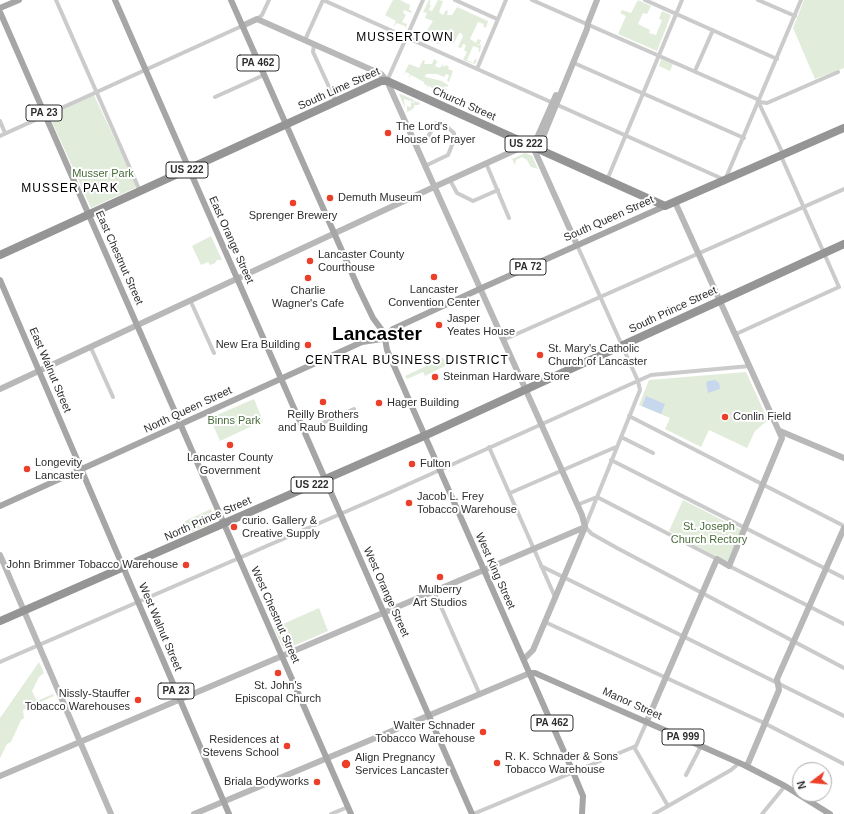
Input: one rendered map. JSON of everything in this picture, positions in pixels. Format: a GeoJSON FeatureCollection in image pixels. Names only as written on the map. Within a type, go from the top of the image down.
{"type":"FeatureCollection","features":[{"type":"Feature","properties":{"kind":"highway","name":"South Lime Street"},"geometry":{"type":"LineString","coordinates":[[286,125],[381,81],[387,81]]}},
{"type":"Feature","properties":{"kind":"highway","name":"Church Street"},"geometry":{"type":"LineString","coordinates":[[387,81],[665,206]]}},
{"type":"Feature","properties":{"kind":"highway","name":"US 222"},"geometry":{"type":"LineString","coordinates":[[0,255],[140,190],[286,125]]}},
{"type":"Feature","properties":{"kind":"highway","name":"South Queen Street"},"geometry":{"type":"LineString","coordinates":[[665,206],[844,128]]}},
{"type":"Feature","properties":{"kind":"highway","name":"South Prince Street"},"geometry":{"type":"LineString","coordinates":[[424,436],[844,244]]}},
{"type":"Feature","properties":{"kind":"highway","name":"North Prince Street"},"geometry":{"type":"LineString","coordinates":[[0,621],[424,436]]}},
{"type":"Feature","properties":{"kind":"main road"},"geometry":{"type":"LineString","coordinates":[[0,8],[19,0]]}},
{"type":"Feature","properties":{"kind":"main road","name":"East Orange Street"},"geometry":{"type":"LineString","coordinates":[[115,0],[280,379]]}},
{"type":"Feature","properties":{"kind":"main road","name":"PA 462"},"geometry":{"type":"LineString","coordinates":[[231,0],[371,315],[385,336]]}},
{"type":"Feature","properties":{"kind":"main road","name":"East Chestnut Street"},"geometry":{"type":"LineString","coordinates":[[0,12],[180,424]]}},
{"type":"Feature","properties":{"kind":"main road","name":"South Queen Street"},"geometry":{"type":"LineString","coordinates":[[385,336],[393,329],[665,206]]}},
{"type":"Feature","properties":{"kind":"main road","name":"East Walnut Street"},"geometry":{"type":"LineString","coordinates":[[0,280],[82,469]]}},
{"type":"Feature","properties":{"kind":"main road","name":"North Queen Street"},"geometry":{"type":"LineString","coordinates":[[0,506],[362,342],[385,336]]}},
{"type":"Feature","properties":{"kind":"main road","name":"West King Street"},"geometry":{"type":"LineString","coordinates":[[385,336],[387,350],[424,436],[524,659],[583,796],[582,814]]}},
{"type":"Feature","properties":{"kind":"main road","name":"West Orange Street"},"geometry":{"type":"LineString","coordinates":[[280,379],[305,431],[472,814]]}},
{"type":"Feature","properties":{"kind":"main road","name":"West Chestnut Street"},"geometry":{"type":"LineString","coordinates":[[180,424],[351,814]]}},
{"type":"Feature","properties":{"kind":"main road","name":"West Walnut Street"},"geometry":{"type":"LineString","coordinates":[[82,469],[229,814]]}},
{"type":"Feature","properties":{"kind":"main road","name":"Manor Street"},"geometry":{"type":"LineString","coordinates":[[530,673],[535,673],[747,766],[785,786],[822,812],[830,814]]}},
{"type":"Feature","properties":{"kind":"street"},"geometry":{"type":"LineString","coordinates":[[56,0],[140,190]]}},
{"type":"Feature","properties":{"kind":"street"},"geometry":{"type":"LineString","coordinates":[[0,136],[257,19],[262,16],[269,0]]}},
{"type":"Feature","properties":{"kind":"street"},"geometry":{"type":"LineString","coordinates":[[305,40],[323,0],[725,180],[801,0]]}},
{"type":"Feature","properties":{"kind":"street","name":"South Lime Street"},"geometry":{"type":"LineString","coordinates":[[387,81],[423,0]]}},
{"type":"Feature","properties":{"kind":"street"},"geometry":{"type":"LineString","coordinates":[[455,0],[497,19]]}},
{"type":"Feature","properties":{"kind":"street"},"geometry":{"type":"LineString","coordinates":[[477,69],[506,0]]}},
{"type":"Feature","properties":{"kind":"street"},"geometry":{"type":"LineString","coordinates":[[532,0],[588,23],[695,71],[757,99],[759,102],[803,207],[839,287],[736,334]]}},
{"type":"Feature","properties":{"kind":"street"},"geometry":{"type":"LineString","coordinates":[[555,103],[584,28],[588,23],[597,0]]}},
{"type":"Feature","properties":{"kind":"street"},"geometry":{"type":"LineString","coordinates":[[645,0],[777,58]]}},
{"type":"Feature","properties":{"kind":"street"},"geometry":{"type":"LineString","coordinates":[[607,180],[682,0]]}},
{"type":"Feature","properties":{"kind":"street"},"geometry":{"type":"LineString","coordinates":[[758,0],[795,16]]}},
{"type":"Feature","properties":{"kind":"street","name":"Church Street"},"geometry":{"type":"LineString","coordinates":[[257,19],[381,74],[387,81]]}},
{"type":"Feature","properties":{"kind":"street"},"geometry":{"type":"LineString","coordinates":[[533,147],[574,63],[588,29],[588,23]]}},
{"type":"Feature","properties":{"kind":"street"},"geometry":{"type":"LineString","coordinates":[[695,71],[713,30]]}},
{"type":"Feature","properties":{"kind":"street"},"geometry":{"type":"LineString","coordinates":[[314,44],[313,52],[336,102]]}},
{"type":"Feature","properties":{"kind":"street"},"geometry":{"type":"LineString","coordinates":[[574,63],[744,138]]}},
{"type":"Feature","properties":{"kind":"street"},"geometry":{"type":"LineString","coordinates":[[759,102],[767,103],[838,72]]}},
{"type":"Feature","properties":{"kind":"street"},"geometry":{"type":"LineString","coordinates":[[215,97],[264,75]]}},
{"type":"Feature","properties":{"kind":"street"},"geometry":{"type":"LineString","coordinates":[[387,81],[479,290],[582,515],[585,527],[592,534],[610,544],[844,668]]}},
{"type":"Feature","properties":{"kind":"street"},"geometry":{"type":"LineString","coordinates":[[0,121],[5,133]]}},
{"type":"Feature","properties":{"kind":"street"},"geometry":{"type":"LineString","coordinates":[[416,145],[426,140],[436,122],[446,126],[454,133],[454,140],[448,155],[425,166]]}},
{"type":"Feature","properties":{"kind":"street"},"geometry":{"type":"LineString","coordinates":[[0,389],[190,302],[486,163],[520,148],[533,147]]}},
{"type":"Feature","properties":{"kind":"street"},"geometry":{"type":"LineString","coordinates":[[524,659],[532,652],[545,622],[639,392],[638,380],[533,147]]}},
{"type":"Feature","properties":{"kind":"street"},"geometry":{"type":"LineString","coordinates":[[486,163],[509,218]]}},
{"type":"Feature","properties":{"kind":"street"},"geometry":{"type":"LineString","coordinates":[[450,180],[457,194],[470,200],[475,200],[498,190]]}},
{"type":"Feature","properties":{"kind":"street"},"geometry":{"type":"LineString","coordinates":[[502,340],[844,189]]}},
{"type":"Feature","properties":{"kind":"street"},"geometry":{"type":"LineString","coordinates":[[675,202],[782,438],[729,566]]}},
{"type":"Feature","properties":{"kind":"street"},"geometry":{"type":"LineString","coordinates":[[190,302],[214,353]]}},
{"type":"Feature","properties":{"kind":"street"},"geometry":{"type":"LineString","coordinates":[[91,348],[112,397]]}},
{"type":"Feature","properties":{"kind":"street"},"geometry":{"type":"LineString","coordinates":[[0,662],[341,514],[638,380],[655,374],[750,366]]}},
{"type":"Feature","properties":{"kind":"street"},"geometry":{"type":"LineString","coordinates":[[305,431],[354,409]]}},
{"type":"Feature","properties":{"kind":"street"},"geometry":{"type":"LineString","coordinates":[[629,416],[762,484],[843,530],[777,678],[779,690],[747,766]]}},
{"type":"Feature","properties":{"kind":"street"},"geometry":{"type":"LineString","coordinates":[[780,431],[844,458]]}},
{"type":"Feature","properties":{"kind":"street"},"geometry":{"type":"LineString","coordinates":[[621,437],[653,453]]}},
{"type":"Feature","properties":{"kind":"street"},"geometry":{"type":"LineString","coordinates":[[489,447],[555,597]]}},
{"type":"Feature","properties":{"kind":"street"},"geometry":{"type":"LineString","coordinates":[[510,493],[616,447]]}},
{"type":"Feature","properties":{"kind":"street"},"geometry":{"type":"LineString","coordinates":[[611,460],[844,578]]}},
{"type":"Feature","properties":{"kind":"street"},"geometry":{"type":"LineString","coordinates":[[577,505],[597,497],[809,608],[844,624]]}},
{"type":"Feature","properties":{"kind":"street"},"geometry":{"type":"LineString","coordinates":[[0,776],[585,527]]}},
{"type":"Feature","properties":{"kind":"street"},"geometry":{"type":"LineString","coordinates":[[0,555],[111,814]]}},
{"type":"Feature","properties":{"kind":"street"},"geometry":{"type":"LineString","coordinates":[[472,814],[636,746],[717,559]]}},
{"type":"Feature","properties":{"kind":"street"},"geometry":{"type":"LineString","coordinates":[[541,566],[844,716]]}},
{"type":"Feature","properties":{"kind":"street"},"geometry":{"type":"LineString","coordinates":[[434,591],[480,695]]}},
{"type":"Feature","properties":{"kind":"street"},"geometry":{"type":"LineString","coordinates":[[545,622],[765,724],[844,764]]}},
{"type":"Feature","properties":{"kind":"street"},"geometry":{"type":"LineString","coordinates":[[194,814],[530,673]]}},
{"type":"Feature","properties":{"kind":"street"},"geometry":{"type":"LineString","coordinates":[[686,774],[701,746]]}},
{"type":"Feature","properties":{"kind":"street"},"geometry":{"type":"LineString","coordinates":[[634,747],[668,806]]}},
{"type":"Feature","properties":{"kind":"street"},"geometry":{"type":"LineString","coordinates":[[654,814],[731,770],[739,763]]}},
{"type":"Feature","properties":{"kind":"street"},"geometry":{"type":"LineString","coordinates":[[762,814],[785,786]]}},
{"type":"Feature","properties":{"kind":"street"},"geometry":{"type":"LineString","coordinates":[[331,814],[348,807]]}},
{"type":"Feature","properties":{"kind":"green space"},"geometry":{"type":"Polygon","coordinates":[[[393,0],[400,0],[410,5],[409,10],[412,11],[411,13],[404,10],[403,13],[406,15],[402,22],[407,24],[405,29],[405,26],[397,23],[393,27],[396,21],[385,15],[393,0]]]}},
{"type":"Feature","properties":{"kind":"green space"},"geometry":{"type":"Polygon","coordinates":[[[429,0],[431,1],[429,4],[431,5],[429,10],[432,11],[438,0],[443,1],[439,12],[443,15],[446,10],[448,11],[447,15],[452,15],[457,7],[488,21],[486,28],[483,26],[484,24],[478,22],[470,39],[476,43],[478,39],[481,40],[480,44],[475,44],[481,45],[480,52],[478,51],[479,48],[473,46],[467,60],[473,63],[475,59],[477,60],[475,64],[463,60],[467,52],[464,50],[466,45],[463,44],[461,48],[458,47],[463,36],[461,33],[459,33],[454,43],[447,41],[453,30],[450,29],[447,34],[445,33],[441,43],[436,44],[438,38],[434,37],[431,42],[432,34],[426,32],[433,21],[425,18],[427,13],[423,12],[429,0]]]}},
{"type":"Feature","properties":{"kind":"green space"},"geometry":{"type":"Polygon","coordinates":[[[638,0],[651,6],[647,14],[643,13],[638,24],[650,30],[649,33],[656,35],[662,20],[659,19],[662,11],[671,15],[657,51],[618,34],[626,16],[620,13],[622,10],[631,13],[638,0]]]}},
{"type":"Feature","properties":{"kind":"green space"},"geometry":{"type":"Polygon","coordinates":[[[804,0],[844,0],[844,68],[815,79],[793,28],[804,0]]]}},
{"type":"Feature","properties":{"kind":"green space"},"geometry":{"type":"Polygon","coordinates":[[[434,59],[439,63],[437,62],[435,66],[440,68],[443,64],[443,67],[446,65],[449,67],[448,69],[453,71],[449,82],[447,81],[449,75],[446,74],[444,77],[437,74],[426,74],[425,77],[442,81],[448,85],[448,87],[444,87],[447,89],[445,93],[445,90],[441,88],[440,92],[438,91],[440,87],[436,85],[434,89],[429,86],[426,89],[428,86],[424,84],[424,82],[411,75],[408,79],[410,74],[406,72],[403,76],[409,64],[419,68],[423,60],[425,61],[424,64],[432,64],[434,59]]]}},
{"type":"Feature","properties":{"kind":"green space"},"geometry":{"type":"Polygon","coordinates":[[[661,59],[673,64],[670,71],[659,66],[661,59]]]}},
{"type":"Feature","properties":{"kind":"green space"},"geometry":{"type":"Polygon","coordinates":[[[399,94],[414,100],[414,102],[404,99],[405,108],[399,94]]]}},
{"type":"Feature","properties":{"kind":"green space","name":"Musser Park"},"geometry":{"type":"Polygon","coordinates":[[[94,95],[137,187],[91,208],[49,115],[94,95]]]}},
{"type":"Feature","properties":{"kind":"green space"},"geometry":{"type":"Polygon","coordinates":[[[415,101],[420,103],[419,105],[415,105],[413,109],[407,112],[407,106],[411,107],[411,102],[414,103],[415,101]]]}},
{"type":"Feature","properties":{"kind":"green space"},"geometry":{"type":"Polygon","coordinates":[[[525,153],[532,156],[538,169],[531,167],[527,160],[522,157],[516,160],[515,165],[512,159],[525,153]]]}},
{"type":"Feature","properties":{"kind":"green space"},"geometry":{"type":"Polygon","coordinates":[[[211,236],[222,260],[217,260],[215,263],[210,265],[208,262],[201,265],[192,246],[211,236]]]}},
{"type":"Feature","properties":{"kind":"green space"},"geometry":{"type":"Polygon","coordinates":[[[443,358],[447,365],[425,376],[423,372],[407,379],[405,376],[443,358]]]}},
{"type":"Feature","properties":{"kind":"green space"},"geometry":{"type":"Polygon","coordinates":[[[746,372],[768,420],[755,431],[747,448],[709,430],[701,447],[665,429],[670,418],[639,405],[649,380],[746,372]]]}},
{"type":"Feature","properties":{"kind":"green space","name":"Binns Park"},"geometry":{"type":"Polygon","coordinates":[[[254,399],[263,421],[220,441],[210,418],[254,399]]]}},
{"type":"Feature","properties":{"kind":"green space","name":"St. Joseph Church Rectory"},"geometry":{"type":"Polygon","coordinates":[[[683,500],[742,530],[727,562],[669,531],[683,500]]]}},
{"type":"Feature","properties":{"kind":"green space"},"geometry":{"type":"Polygon","coordinates":[[[211,509],[216,521],[190,533],[185,521],[211,509]]]}},
{"type":"Feature","properties":{"kind":"green space"},"geometry":{"type":"Polygon","coordinates":[[[319,608],[328,631],[284,650],[274,628],[319,608]]]}},
{"type":"Feature","properties":{"kind":"green space"},"geometry":{"type":"Polygon","coordinates":[[[39,662],[44,673],[39,677],[32,691],[37,701],[53,694],[54,696],[23,710],[24,718],[21,720],[11,742],[7,744],[0,758],[0,718],[39,662]]]}},
{"type":"Feature","properties":{"kind":"water"},"geometry":{"type":"Polygon","coordinates":[[[715,380],[719,383],[720,389],[708,393],[706,383],[708,381],[715,380]]]}},
{"type":"Feature","properties":{"kind":"water"},"geometry":{"type":"Polygon","coordinates":[[[646,396],[665,404],[661,414],[642,406],[646,396]]]}},
{"type":"Feature","properties":{"kind":"place","name":"The Lord's House of Prayer"},"geometry":{"type":"Point","coordinates":[388,133]}},
{"type":"Feature","properties":{"kind":"place","name":"Demuth Museum"},"geometry":{"type":"Point","coordinates":[330,198]}},
{"type":"Feature","properties":{"kind":"place","name":"Sprenger Brewery"},"geometry":{"type":"Point","coordinates":[293,203]}},
{"type":"Feature","properties":{"kind":"place","name":"Lancaster County Courthouse"},"geometry":{"type":"Point","coordinates":[310,261]}},
{"type":"Feature","properties":{"kind":"place","name":"Lancaster Convention Center"},"geometry":{"type":"Point","coordinates":[434,277]}},
{"type":"Feature","properties":{"kind":"place","name":"Charlie Wagner's Cafe"},"geometry":{"type":"Point","coordinates":[308,278]}},
{"type":"Feature","properties":{"kind":"place","name":"Jasper Yeates House"},"geometry":{"type":"Point","coordinates":[439,325]}},
{"type":"Feature","properties":{"kind":"place","name":"New Era Building"},"geometry":{"type":"Point","coordinates":[308,345]}},
{"type":"Feature","properties":{"kind":"place","name":"St. Mary's Catholic Church of Lancaster"},"geometry":{"type":"Point","coordinates":[540,355]}},
{"type":"Feature","properties":{"kind":"place","name":"Steinman Hardware Store"},"geometry":{"type":"Point","coordinates":[435,377]}},
{"type":"Feature","properties":{"kind":"place","name":"Reilly Brothers and Raub Building"},"geometry":{"type":"Point","coordinates":[323,402]}},
{"type":"Feature","properties":{"kind":"place","name":"Hager Building"},"geometry":{"type":"Point","coordinates":[379,403]}},
{"type":"Feature","properties":{"kind":"place","name":"Conlin Field"},"geometry":{"type":"Point","coordinates":[725,417]}},
{"type":"Feature","properties":{"kind":"place","name":"Lancaster County Government"},"geometry":{"type":"Point","coordinates":[230,445]}},
{"type":"Feature","properties":{"kind":"place","name":"Fulton"},"geometry":{"type":"Point","coordinates":[412,464]}},
{"type":"Feature","properties":{"kind":"place","name":"Longevity Lancaster"},"geometry":{"type":"Point","coordinates":[27,469]}},
{"type":"Feature","properties":{"kind":"place","name":"Jacob L. Frey Tobacco Warehouse"},"geometry":{"type":"Point","coordinates":[409,503]}},
{"type":"Feature","properties":{"kind":"place","name":"curio. Gallery & Creative Supply"},"geometry":{"type":"Point","coordinates":[234,527]}},
{"type":"Feature","properties":{"kind":"place","name":"John Brimmer Tobacco Warehouse"},"geometry":{"type":"Point","coordinates":[186,565]}},
{"type":"Feature","properties":{"kind":"place","name":"Mulberry Art Studios"},"geometry":{"type":"Point","coordinates":[440,577]}},
{"type":"Feature","properties":{"kind":"place","name":"St. John's Episcopal Church"},"geometry":{"type":"Point","coordinates":[278,673]}},
{"type":"Feature","properties":{"kind":"place","name":"Nissly-Stauffer Tobacco Warehouses"},"geometry":{"type":"Point","coordinates":[138,700]}},
{"type":"Feature","properties":{"kind":"place","name":"Walter Schnader Tobacco Warehouse"},"geometry":{"type":"Point","coordinates":[483,732]}},
{"type":"Feature","properties":{"kind":"place","name":"Residences at Stevens School"},"geometry":{"type":"Point","coordinates":[287,746]}},
{"type":"Feature","properties":{"kind":"place","name":"R. K. Schnader & Sons Tobacco Warehouse"},"geometry":{"type":"Point","coordinates":[497,763]}},
{"type":"Feature","properties":{"kind":"place","name":"Align Pregnancy Services Lancaster"},"geometry":{"type":"Point","coordinates":[346,764]}},
{"type":"Feature","properties":{"kind":"place","name":"Briala Bodyworks"},"geometry":{"type":"Point","coordinates":[317,782]}},
{"type":"Feature","properties":{"kind":"district","name":"MUSSERTOWN"},"geometry":{"type":"Point","coordinates":[405,38]}},
{"type":"Feature","properties":{"kind":"district","name":"MUSSER PARK"},"geometry":{"type":"Point","coordinates":[70,189]}},
{"type":"Feature","properties":{"kind":"district","name":"Lancaster"},"geometry":{"type":"Point","coordinates":[377,335]}},
{"type":"Feature","properties":{"kind":"district","name":"CENTRAL BUSINESS DISTRICT"},"geometry":{"type":"Point","coordinates":[407,361]}}]}
